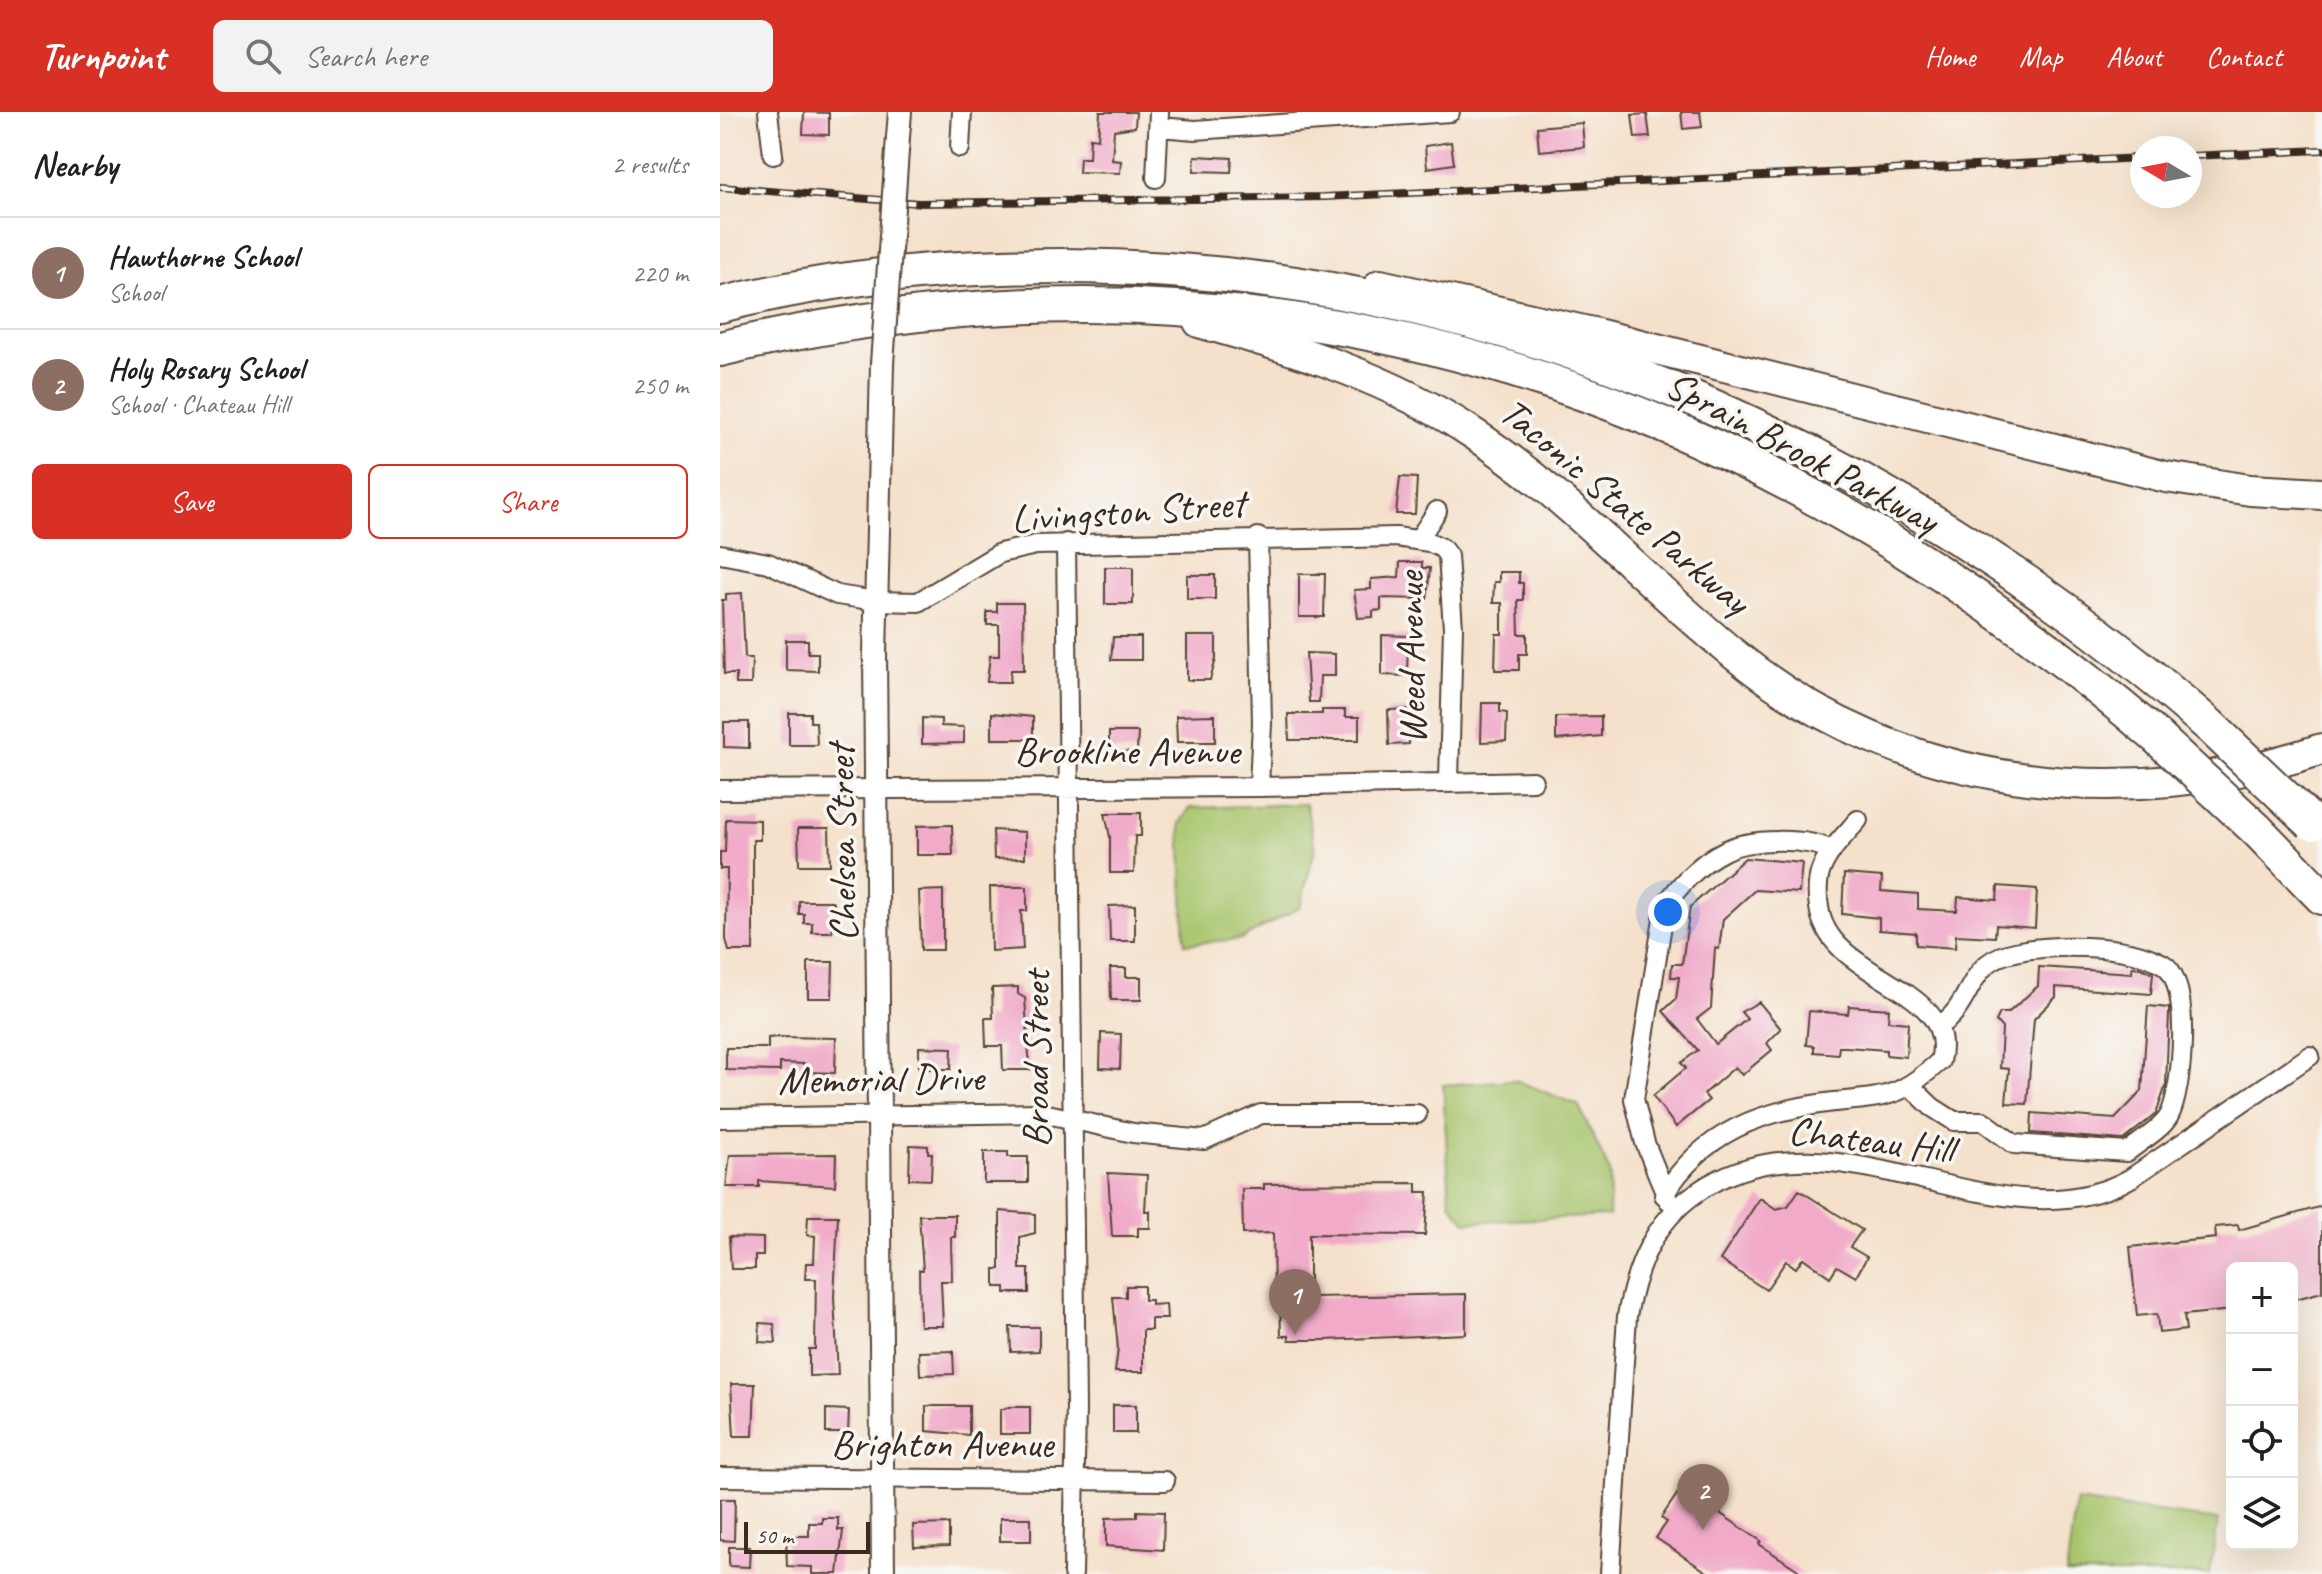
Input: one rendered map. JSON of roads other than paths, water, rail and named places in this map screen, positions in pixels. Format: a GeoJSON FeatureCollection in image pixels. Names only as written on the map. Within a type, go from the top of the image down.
{"type":"FeatureCollection","features":[{"type":"Feature","properties":{"kind":"highway"},"geometry":{"type":"LineString","coordinates":[[720,305],[860,277],[939,268],[1166,268],[1293,274],[1395,287],[1610,337],[2166,477],[2250,490],[2322,494]]}},
{"type":"Feature","properties":{"kind":"highway","name":"Sprain Brook Parkway"},"geometry":{"type":"LineString","coordinates":[[1166,268],[1319,287],[1469,319],[1585,355],[1702,402],[1877,489],[1993,559],[2117,649],[2209,725],[2317,828]]}},
{"type":"Feature","properties":{"kind":"highway","name":"Sprain Brook Parkway"},"geometry":{"type":"LineString","coordinates":[[1136,304],[1268,314],[1379,334],[1526,373],[1642,416],[1781,482],[1912,557],[2024,632],[2157,737],[2257,830],[2322,897]]}},
{"type":"Feature","properties":{"kind":"highway","name":"Taconic State Parkway"},"geometry":{"type":"LineString","coordinates":[[720,349],[864,320],[990,305],[1136,304],[1307,353],[1392,388],[1447,417],[1526,471],[1737,657],[1813,708],[1887,744],[1996,776],[2054,784],[2114,787],[2204,780],[2322,749]]}},
{"type":"Feature","properties":{"kind":"highway"},"geometry":{"type":"LineString","coordinates":[[720,366],[864,320]]}},
{"type":"Feature","properties":{"kind":"street"},"geometry":{"type":"LineString","coordinates":[[768,112],[773,155]]}},
{"type":"Feature","properties":{"kind":"street","name":"Chelsea Street"},"geometry":{"type":"LineString","coordinates":[[883,1574],[876,601],[882,364],[900,112]]}},
{"type":"Feature","properties":{"kind":"street"},"geometry":{"type":"LineString","coordinates":[[960,148],[962,112]]}},
{"type":"Feature","properties":{"kind":"street"},"geometry":{"type":"LineString","coordinates":[[1156,178],[1160,120],[1195,130],[1450,112]]}},
{"type":"Feature","properties":{"kind":"street","name":"Weed Avenue"},"geometry":{"type":"LineString","coordinates":[[1437,511],[1418,540],[1442,548],[1448,556],[1453,628],[1449,780]]}},
{"type":"Feature","properties":{"kind":"street"},"geometry":{"type":"LineString","coordinates":[[1258,537],[1262,723],[1259,787]]}},
{"type":"Feature","properties":{"kind":"street","name":"Livingston Street"},"geometry":{"type":"LineString","coordinates":[[720,554],[768,563],[837,595],[876,601],[918,602],[1000,553],[1066,543],[1258,537],[1396,537],[1418,540]]}},
{"type":"Feature","properties":{"kind":"street","name":"Broad Street"},"geometry":{"type":"LineString","coordinates":[[1066,543],[1075,1480],[1073,1574]]}},
{"type":"Feature","properties":{"kind":"street","name":"Brookline Avenue"},"geometry":{"type":"LineString","coordinates":[[720,790],[1259,787],[1449,780],[1533,781]]}},
{"type":"Feature","properties":{"kind":"street"},"geometry":{"type":"LineString","coordinates":[[1669,1202],[1678,1172],[1701,1148],[1728,1129],[1758,1116],[1796,1106],[1874,1098],[1909,1085],[1940,1061],[1944,1047],[1938,1026],[1918,1001],[1833,945],[1821,923],[1817,897],[1820,871],[1858,820]]}},
{"type":"Feature","properties":{"kind":"street"},"geometry":{"type":"LineString","coordinates":[[1669,1202],[1634,1099],[1665,906],[1674,892],[1703,866],[1724,850],[1739,845],[1799,840],[1821,843],[1832,851]]}},
{"type":"Feature","properties":{"kind":"street"},"geometry":{"type":"LineString","coordinates":[[1909,1085],[1932,1107],[1954,1121],[1983,1121],[2014,1144],[2127,1152],[2168,1118],[2174,1103],[2184,1020],[2175,975],[2165,964],[2112,948],[2005,954],[1981,967],[1954,1018],[1938,1026]]}},
{"type":"Feature","properties":{"kind":"street","name":"Chateau Hill"},"geometry":{"type":"LineString","coordinates":[[1610,1574],[1632,1291],[1669,1202],[1753,1165],[1791,1159],[1836,1163],[2037,1200],[2074,1200],[2109,1191],[2131,1178],[2310,1056]]}},
{"type":"Feature","properties":{"kind":"street","name":"Memorial Drive"},"geometry":{"type":"LineString","coordinates":[[720,1118],[1043,1113],[1133,1133],[1184,1140],[1218,1136],[1240,1121],[1261,1114],[1417,1114]]}},
{"type":"Feature","properties":{"kind":"street","name":"Brighton Avenue"},"geometry":{"type":"LineString","coordinates":[[720,1477],[1165,1481]]}},
{"type":"Feature","properties":{"kind":"railway"},"geometry":{"type":"LineString","coordinates":[[2202,155],[2322,150]]}},
{"type":"Feature","properties":{"kind":"railway"},"geometry":{"type":"LineString","coordinates":[[720,187],[918,203],[1324,197],[2130,159]]}},
{"type":"Feature","properties":{"kind":"place","name":"Hawthorne School"},"geometry":{"type":"Point","coordinates":[1295,1335]}},
{"type":"Feature","properties":{"kind":"place","name":"Holy Rosary School"},"geometry":{"type":"Point","coordinates":[1703,1530]}}]}
